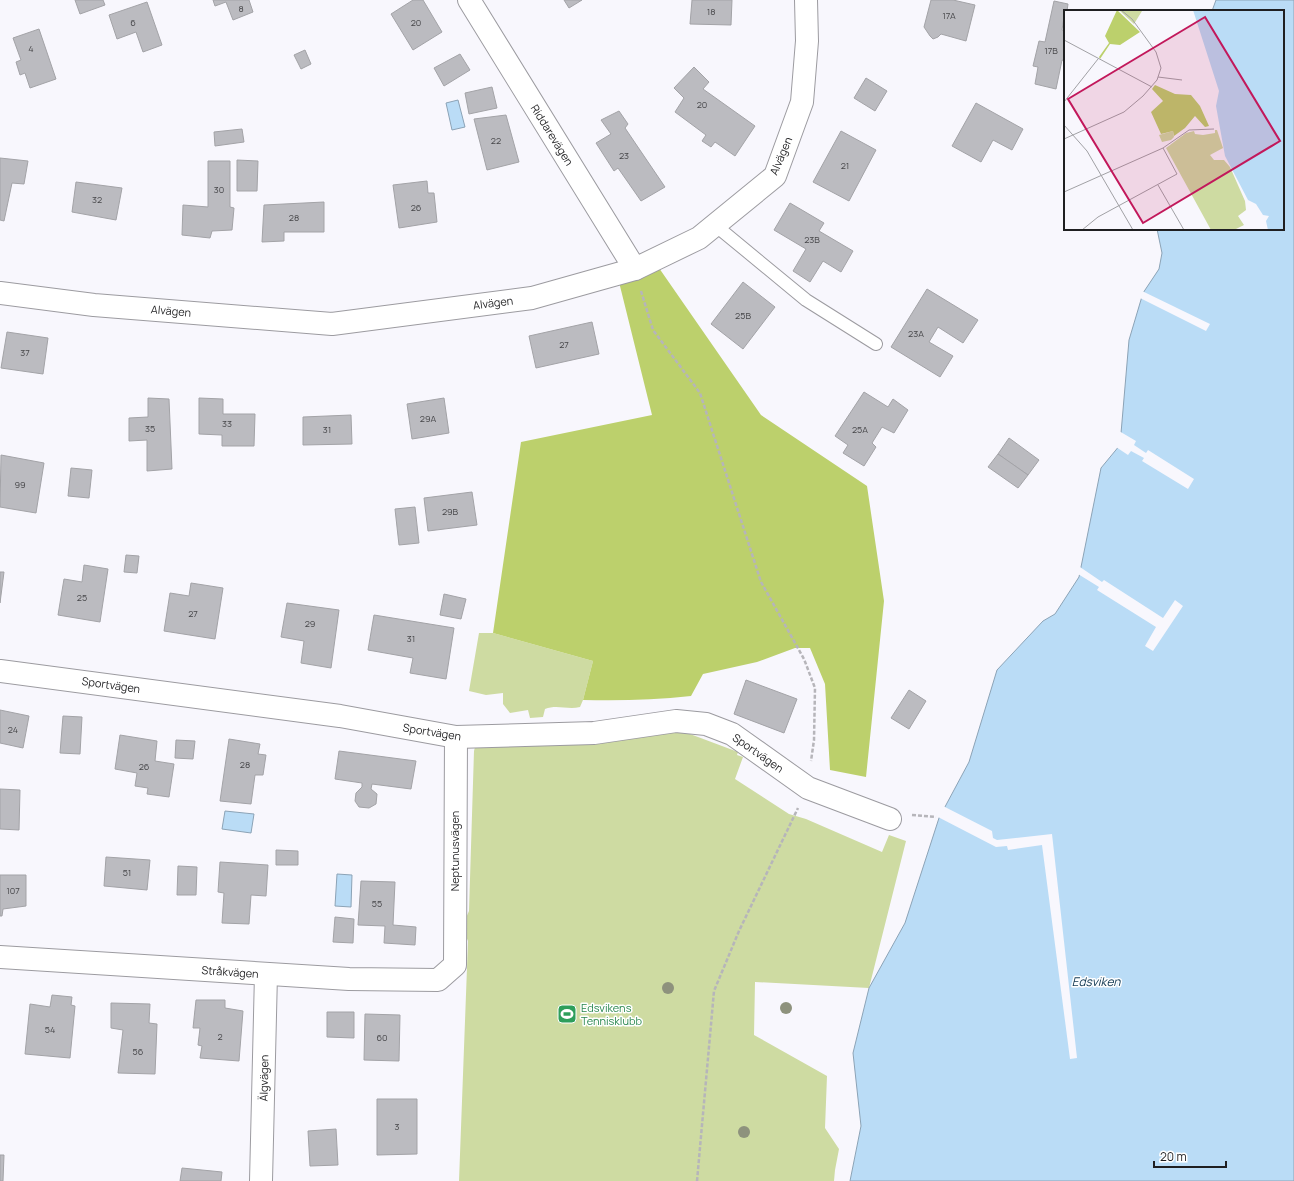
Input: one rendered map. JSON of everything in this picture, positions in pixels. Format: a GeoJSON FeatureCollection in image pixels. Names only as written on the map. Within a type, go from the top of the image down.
{"type":"FeatureCollection","features":[{"type":"Feature","properties":{"kind":"street","name":"Riddarevägen"},"geometry":{"type":"LineString","coordinates":[[469,0],[635,269]]}},
{"type":"Feature","properties":{"kind":"street","name":"Alvägen"},"geometry":{"type":"LineString","coordinates":[[0,293],[94,305],[332,324],[532,298],[635,269],[699,238],[775,176],[802,102],[807,41],[806,0]]}},
{"type":"Feature","properties":{"kind":"street","name":"Sportvägen"},"geometry":{"type":"LineString","coordinates":[[0,671],[340,716],[456,737],[594,733],[676,721],[706,724],[732,734],[808,788],[890,819]]}},
{"type":"Feature","properties":{"kind":"street","name":"Neptunusvägen"},"geometry":{"type":"LineString","coordinates":[[454,966],[456,737]]}},
{"type":"Feature","properties":{"kind":"street","name":"Stråkvägen"},"geometry":{"type":"LineString","coordinates":[[0,957],[349,979],[438,980],[454,966]]}},
{"type":"Feature","properties":{"kind":"street","name":"Älgvägen"},"geometry":{"type":"LineString","coordinates":[[262,1181],[266,974]]}},
{"type":"Feature","properties":{"kind":"lane"},"geometry":{"type":"LineString","coordinates":[[714,225],[806,300],[876,344]]}},
{"type":"Feature","properties":{"kind":"path"},"geometry":{"type":"LineString","coordinates":[[635,269],[653,330],[700,393],[761,582],[804,659],[815,688],[814,740],[808,788],[739,931],[714,991],[697,1181]]}},
{"type":"Feature","properties":{"kind":"green space"},"geometry":{"type":"Polygon","coordinates":[[[659,268],[761,415],[867,486],[884,601],[866,777],[830,770],[825,684],[810,648],[795,648],[757,662],[703,674],[691,696],[637,700],[583,700],[593,661],[493,633],[521,442],[652,415],[619,282],[659,268]]]}},
{"type":"Feature","properties":{"kind":"green space"},"geometry":{"type":"Polygon","coordinates":[[[479,633],[493,633],[593,661],[580,707],[549,708],[545,709],[543,717],[530,718],[528,710],[510,713],[503,704],[503,693],[486,695],[469,691],[479,633]]]}},
{"type":"Feature","properties":{"kind":"green space"},"geometry":{"type":"Polygon","coordinates":[[[674,728],[738,752],[737,755],[743,757],[735,779],[789,814],[806,819],[882,852],[889,835],[906,841],[869,988],[755,982],[754,1035],[827,1076],[825,1128],[839,1149],[834,1181],[459,1181],[468,941],[462,927],[469,911],[474,751],[477,739],[674,728]]]}},
{"type":"Feature","properties":{"kind":"water","name":"Edsviken"},"geometry":{"type":"Polygon","coordinates":[[[1216,0],[1294,0],[1294,1181],[850,1181],[861,1126],[853,1053],[869,988],[905,923],[939,818],[969,762],[997,670],[1043,621],[1055,614],[1079,577],[1101,468],[1120,445],[1129,340],[1143,293],[1159,269],[1162,253],[1157,230],[1284,230],[1284,10],[1212,10],[1216,0]]]}},
{"type":"Feature","properties":{"kind":"water"},"geometry":{"type":"Polygon","coordinates":[[[458,100],[465,127],[452,130],[446,103],[458,100]]]}},
{"type":"Feature","properties":{"kind":"water"},"geometry":{"type":"Polygon","coordinates":[[[225,811],[254,814],[251,833],[222,829],[225,811]]]}},
{"type":"Feature","properties":{"kind":"water"},"geometry":{"type":"Polygon","coordinates":[[[337,874],[352,875],[351,907],[335,906],[337,874]]]}},
{"type":"Feature","properties":{"kind":"pier"},"geometry":{"type":"Polygon","coordinates":[[[1142,291],[1210,324],[1206,331],[1140,298],[1142,291]]]}},
{"type":"Feature","properties":{"kind":"pier"},"geometry":{"type":"Polygon","coordinates":[[[1119,431],[1136,441],[1134,445],[1146,453],[1148,450],[1194,479],[1188,489],[1142,461],[1144,458],[1131,451],[1128,455],[1116,447],[1118,444],[1119,431]]]}},
{"type":"Feature","properties":{"kind":"pier"},"geometry":{"type":"Polygon","coordinates":[[[1080,567],[1102,582],[1104,580],[1163,618],[1175,600],[1183,606],[1153,651],[1145,646],[1156,627],[1097,590],[1099,587],[1078,574],[1080,567]]]}},
{"type":"Feature","properties":{"kind":"pier"},"geometry":{"type":"Polygon","coordinates":[[[943,806],[992,831],[993,838],[997,840],[1052,834],[1077,1058],[1070,1059],[1042,845],[1008,850],[1007,846],[996,847],[938,817],[943,806]]]}},
{"type":"Feature","properties":{"kind":"building"},"geometry":{"type":"Polygon","coordinates":[[[75,0],[103,0],[105,5],[80,14],[75,0]]]}},
{"type":"Feature","properties":{"kind":"building"},"geometry":{"type":"Polygon","coordinates":[[[213,0],[249,0],[253,12],[233,20],[226,2],[215,6],[213,0]]]}},
{"type":"Feature","properties":{"kind":"building"},"geometry":{"type":"Polygon","coordinates":[[[413,0],[423,0],[442,32],[413,50],[391,14],[413,0]]]}},
{"type":"Feature","properties":{"kind":"building"},"geometry":{"type":"Polygon","coordinates":[[[564,0],[582,0],[569,8],[564,0]]]}},
{"type":"Feature","properties":{"kind":"building"},"geometry":{"type":"Polygon","coordinates":[[[692,0],[732,0],[731,25],[690,24],[692,0]]]}},
{"type":"Feature","properties":{"kind":"building"},"geometry":{"type":"Polygon","coordinates":[[[931,0],[953,0],[975,5],[966,41],[941,34],[933,39],[930,36],[924,27],[931,0]]]}},
{"type":"Feature","properties":{"kind":"building"},"geometry":{"type":"Polygon","coordinates":[[[1054,1],[1068,4],[1067,10],[1064,10],[1062,30],[1064,31],[1064,61],[1062,60],[1056,89],[1035,84],[1038,67],[1033,66],[1039,41],[1045,42],[1054,1]]]}},
{"type":"Feature","properties":{"kind":"building"},"geometry":{"type":"Polygon","coordinates":[[[147,2],[162,45],[143,52],[136,32],[117,39],[109,15],[147,2]]]}},
{"type":"Feature","properties":{"kind":"building"},"geometry":{"type":"Polygon","coordinates":[[[39,29],[56,79],[30,88],[25,73],[20,75],[16,62],[21,60],[13,38],[39,29]]]}},
{"type":"Feature","properties":{"kind":"building"},"geometry":{"type":"Polygon","coordinates":[[[305,50],[311,64],[301,69],[294,55],[305,50]]]}},
{"type":"Feature","properties":{"kind":"building"},"geometry":{"type":"Polygon","coordinates":[[[460,54],[470,70],[444,86],[434,68],[460,54]]]}},
{"type":"Feature","properties":{"kind":"building"},"geometry":{"type":"Polygon","coordinates":[[[694,67],[709,82],[703,89],[755,126],[735,156],[715,142],[711,147],[702,141],[706,135],[675,112],[684,98],[674,88],[694,67]]]}},
{"type":"Feature","properties":{"kind":"building"},"geometry":{"type":"Polygon","coordinates":[[[866,78],[887,91],[875,111],[854,98],[866,78]]]}},
{"type":"Feature","properties":{"kind":"building"},"geometry":{"type":"Polygon","coordinates":[[[492,87],[497,108],[469,114],[465,93],[492,87]]]}},
{"type":"Feature","properties":{"kind":"building"},"geometry":{"type":"Polygon","coordinates":[[[976,103],[1023,129],[1012,150],[993,140],[981,162],[952,146],[976,103]]]}},
{"type":"Feature","properties":{"kind":"building"},"geometry":{"type":"Polygon","coordinates":[[[619,111],[628,124],[625,128],[665,187],[641,201],[618,168],[614,171],[596,143],[611,134],[601,120],[619,111]]]}},
{"type":"Feature","properties":{"kind":"building"},"geometry":{"type":"Polygon","coordinates":[[[506,115],[519,162],[487,170],[474,119],[506,115]]]}},
{"type":"Feature","properties":{"kind":"building"},"geometry":{"type":"Polygon","coordinates":[[[242,129],[244,142],[215,146],[214,132],[242,129]]]}},
{"type":"Feature","properties":{"kind":"building"},"geometry":{"type":"Polygon","coordinates":[[[841,131],[876,150],[849,201],[813,182],[841,131]]]}},
{"type":"Feature","properties":{"kind":"building"},"geometry":{"type":"Polygon","coordinates":[[[0,158],[28,161],[24,184],[12,183],[4,221],[0,220],[0,158]]]}},
{"type":"Feature","properties":{"kind":"building"},"geometry":{"type":"Polygon","coordinates":[[[237,160],[258,161],[257,191],[237,191],[237,160]]]}},
{"type":"Feature","properties":{"kind":"building"},"geometry":{"type":"Polygon","coordinates":[[[208,161],[230,161],[230,207],[234,208],[232,230],[212,231],[210,238],[182,235],[183,205],[208,207],[208,161]]]}},
{"type":"Feature","properties":{"kind":"building"},"geometry":{"type":"Polygon","coordinates":[[[427,181],[428,193],[434,193],[437,222],[399,228],[393,185],[427,181]]]}},
{"type":"Feature","properties":{"kind":"building"},"geometry":{"type":"Polygon","coordinates":[[[76,182],[122,188],[116,220],[72,212],[76,182]]]}},
{"type":"Feature","properties":{"kind":"building"},"geometry":{"type":"Polygon","coordinates":[[[324,202],[324,232],[284,232],[284,241],[262,242],[264,205],[324,202]]]}},
{"type":"Feature","properties":{"kind":"building"},"geometry":{"type":"Polygon","coordinates":[[[790,203],[824,223],[819,231],[853,251],[841,272],[823,261],[810,282],[793,271],[806,249],[774,230],[790,203]]]}},
{"type":"Feature","properties":{"kind":"building"},"geometry":{"type":"Polygon","coordinates":[[[743,282],[775,307],[743,349],[711,324],[743,282]]]}},
{"type":"Feature","properties":{"kind":"building"},"geometry":{"type":"Polygon","coordinates":[[[927,289],[978,320],[963,343],[938,327],[929,342],[953,356],[940,377],[891,347],[927,289]]]}},
{"type":"Feature","properties":{"kind":"building"},"geometry":{"type":"Polygon","coordinates":[[[592,322],[599,354],[536,368],[529,336],[592,322]]]}},
{"type":"Feature","properties":{"kind":"building"},"geometry":{"type":"Polygon","coordinates":[[[7,332],[48,338],[43,374],[1,368],[7,332]]]}},
{"type":"Feature","properties":{"kind":"building"},"geometry":{"type":"Polygon","coordinates":[[[864,392],[888,407],[893,399],[908,410],[894,433],[882,427],[872,443],[876,447],[864,466],[843,453],[848,445],[835,436],[864,392]]]}},
{"type":"Feature","properties":{"kind":"building"},"geometry":{"type":"Polygon","coordinates":[[[148,398],[169,399],[172,469],[147,471],[147,440],[129,441],[129,418],[148,417],[148,398]]]}},
{"type":"Feature","properties":{"kind":"building"},"geometry":{"type":"Polygon","coordinates":[[[199,398],[223,399],[223,414],[255,414],[254,446],[222,446],[222,435],[199,434],[199,398]]]}},
{"type":"Feature","properties":{"kind":"building"},"geometry":{"type":"Polygon","coordinates":[[[444,398],[449,433],[412,439],[407,404],[444,398]]]}},
{"type":"Feature","properties":{"kind":"building"},"geometry":{"type":"Polygon","coordinates":[[[351,415],[352,444],[303,445],[303,417],[351,415]]]}},
{"type":"Feature","properties":{"kind":"building"},"geometry":{"type":"Polygon","coordinates":[[[1009,438],[1039,460],[1028,475],[998,454],[1009,438]]]}},
{"type":"Feature","properties":{"kind":"building"},"geometry":{"type":"Polygon","coordinates":[[[998,454],[1028,475],[1018,488],[988,467],[998,454]]]}},
{"type":"Feature","properties":{"kind":"building"},"geometry":{"type":"Polygon","coordinates":[[[1,455],[44,463],[36,513],[0,507],[1,455]]]}},
{"type":"Feature","properties":{"kind":"building"},"geometry":{"type":"Polygon","coordinates":[[[71,468],[92,470],[89,498],[68,496],[71,468]]]}},
{"type":"Feature","properties":{"kind":"building"},"geometry":{"type":"Polygon","coordinates":[[[472,492],[477,525],[428,531],[424,498],[472,492]]]}},
{"type":"Feature","properties":{"kind":"building"},"geometry":{"type":"Polygon","coordinates":[[[415,507],[419,543],[399,545],[395,509],[415,507]]]}},
{"type":"Feature","properties":{"kind":"building"},"geometry":{"type":"Polygon","coordinates":[[[126,555],[139,556],[137,573],[124,572],[126,555]]]}},
{"type":"Feature","properties":{"kind":"building"},"geometry":{"type":"Polygon","coordinates":[[[84,565],[108,569],[100,622],[58,615],[64,579],[82,582],[84,565]]]}},
{"type":"Feature","properties":{"kind":"building"},"geometry":{"type":"Polygon","coordinates":[[[0,572],[4,572],[0,603],[0,572]]]}},
{"type":"Feature","properties":{"kind":"building"},"geometry":{"type":"Polygon","coordinates":[[[191,583],[223,588],[215,639],[164,631],[170,593],[189,596],[191,583]]]}},
{"type":"Feature","properties":{"kind":"building"},"geometry":{"type":"Polygon","coordinates":[[[444,594],[466,599],[461,619],[440,615],[444,594]]]}},
{"type":"Feature","properties":{"kind":"building"},"geometry":{"type":"Polygon","coordinates":[[[287,603],[339,610],[331,668],[301,663],[304,641],[281,637],[287,603]]]}},
{"type":"Feature","properties":{"kind":"building"},"geometry":{"type":"Polygon","coordinates":[[[374,615],[454,628],[446,679],[410,673],[413,658],[368,650],[374,615]]]}},
{"type":"Feature","properties":{"kind":"building"},"geometry":{"type":"Polygon","coordinates":[[[746,680],[797,699],[784,733],[734,714],[746,680]]]}},
{"type":"Feature","properties":{"kind":"building"},"geometry":{"type":"Polygon","coordinates":[[[909,690],[926,701],[909,729],[891,718],[909,690]]]}},
{"type":"Feature","properties":{"kind":"building"},"geometry":{"type":"Polygon","coordinates":[[[0,710],[29,716],[23,748],[0,743],[0,710]]]}},
{"type":"Feature","properties":{"kind":"building"},"geometry":{"type":"Polygon","coordinates":[[[63,716],[82,717],[80,754],[60,753],[63,716]]]}},
{"type":"Feature","properties":{"kind":"building"},"geometry":{"type":"Polygon","coordinates":[[[120,735],[157,741],[155,761],[174,764],[169,797],[147,794],[148,788],[135,786],[137,773],[115,769],[120,735]]]}},
{"type":"Feature","properties":{"kind":"building"},"geometry":{"type":"Polygon","coordinates":[[[229,739],[260,744],[258,754],[266,755],[263,775],[255,775],[251,804],[220,801],[229,739]]]}},
{"type":"Feature","properties":{"kind":"building"},"geometry":{"type":"Polygon","coordinates":[[[176,740],[195,741],[193,759],[175,758],[176,740]]]}},
{"type":"Feature","properties":{"kind":"building"},"geometry":{"type":"Polygon","coordinates":[[[339,751],[416,761],[411,789],[372,784],[371,789],[377,794],[376,804],[369,808],[359,807],[355,801],[356,793],[362,787],[362,783],[335,779],[339,751]]]}},
{"type":"Feature","properties":{"kind":"building"},"geometry":{"type":"Polygon","coordinates":[[[0,789],[20,790],[19,830],[0,829],[0,789]]]}},
{"type":"Feature","properties":{"kind":"building"},"geometry":{"type":"Polygon","coordinates":[[[276,850],[298,851],[298,865],[276,865],[276,850]]]}},
{"type":"Feature","properties":{"kind":"building"},"geometry":{"type":"Polygon","coordinates":[[[106,857],[150,860],[147,890],[104,886],[106,857]]]}},
{"type":"Feature","properties":{"kind":"building"},"geometry":{"type":"Polygon","coordinates":[[[220,862],[268,865],[266,896],[251,895],[249,924],[222,923],[224,893],[218,892],[220,862]]]}},
{"type":"Feature","properties":{"kind":"building"},"geometry":{"type":"Polygon","coordinates":[[[178,866],[197,867],[196,895],[177,895],[178,866]]]}},
{"type":"Feature","properties":{"kind":"building"},"geometry":{"type":"Polygon","coordinates":[[[0,875],[26,875],[26,906],[3,909],[2,916],[0,916],[0,875]]]}},
{"type":"Feature","properties":{"kind":"building"},"geometry":{"type":"Polygon","coordinates":[[[361,881],[395,882],[393,925],[416,927],[415,945],[384,943],[385,926],[358,925],[361,881]]]}},
{"type":"Feature","properties":{"kind":"building"},"geometry":{"type":"Polygon","coordinates":[[[335,917],[354,919],[353,943],[333,942],[335,917]]]}},
{"type":"Feature","properties":{"kind":"building"},"geometry":{"type":"Polygon","coordinates":[[[52,995],[72,997],[71,1005],[75,1006],[70,1058],[25,1054],[30,1004],[50,1007],[52,995]]]}},
{"type":"Feature","properties":{"kind":"building"},"geometry":{"type":"Polygon","coordinates":[[[196,1000],[225,1000],[225,1008],[243,1011],[239,1061],[200,1058],[202,1046],[198,1045],[200,1028],[193,1028],[196,1000]]]}},
{"type":"Feature","properties":{"kind":"building"},"geometry":{"type":"Polygon","coordinates":[[[111,1003],[150,1004],[149,1023],[157,1024],[155,1074],[118,1073],[123,1030],[111,1028],[111,1003]]]}},
{"type":"Feature","properties":{"kind":"building"},"geometry":{"type":"Polygon","coordinates":[[[327,1012],[354,1012],[354,1038],[327,1037],[327,1012]]]}},
{"type":"Feature","properties":{"kind":"building"},"geometry":{"type":"Polygon","coordinates":[[[365,1014],[400,1015],[399,1061],[364,1060],[365,1014]]]}},
{"type":"Feature","properties":{"kind":"building"},"geometry":{"type":"Polygon","coordinates":[[[377,1099],[417,1099],[417,1154],[377,1155],[377,1099]]]}},
{"type":"Feature","properties":{"kind":"building"},"geometry":{"type":"Polygon","coordinates":[[[336,1129],[338,1165],[310,1166],[308,1131],[336,1129]]]}},
{"type":"Feature","properties":{"kind":"building"},"geometry":{"type":"Polygon","coordinates":[[[0,1155],[4,1155],[3,1181],[0,1181],[0,1155]]]}},
{"type":"Feature","properties":{"kind":"building"},"geometry":{"type":"Polygon","coordinates":[[[182,1168],[222,1172],[221,1181],[180,1181],[182,1168]]]}},
{"type":"Feature","properties":{"kind":"place","name":"Edsvikens Tennisklubb"},"geometry":{"type":"Point","coordinates":[567,1014]}}]}
